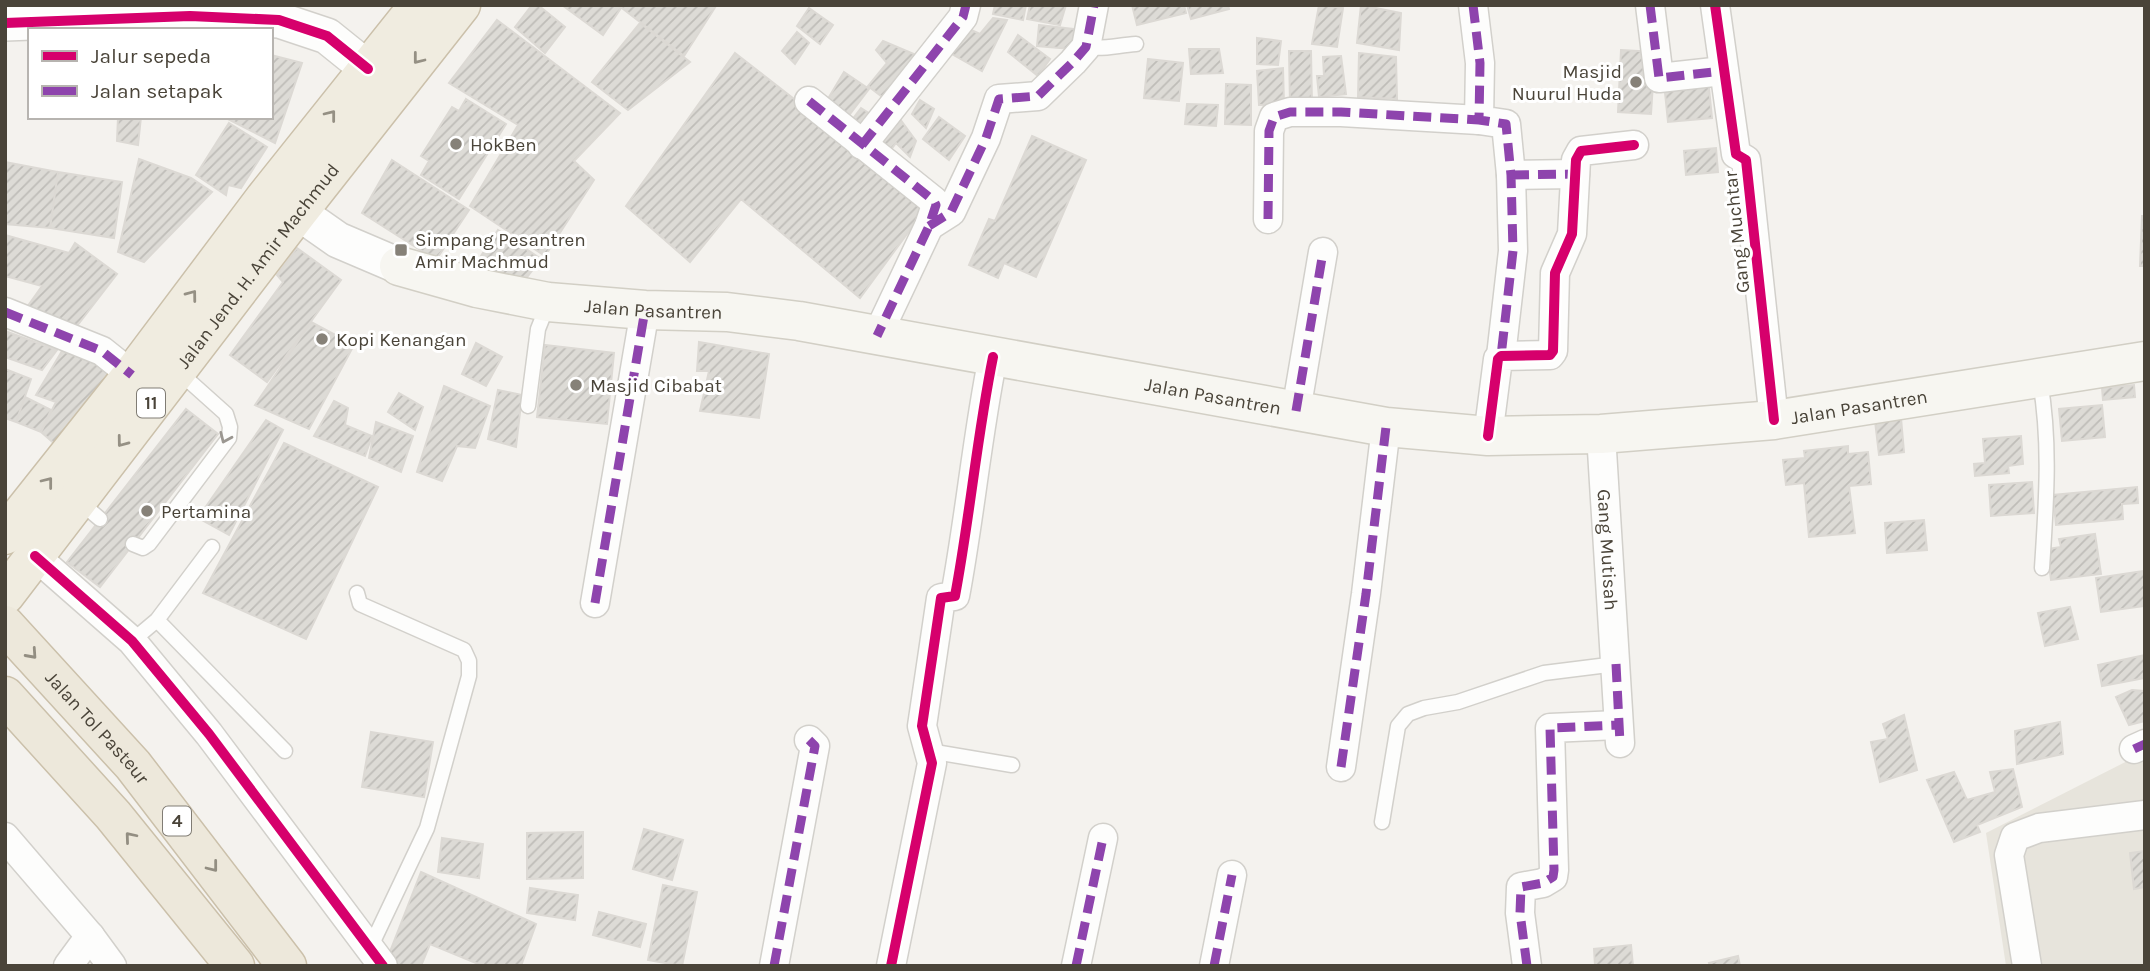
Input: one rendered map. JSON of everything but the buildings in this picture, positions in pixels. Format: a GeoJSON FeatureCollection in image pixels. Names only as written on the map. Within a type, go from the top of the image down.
{"type":"FeatureCollection","features":[{"type":"Feature","properties":{"kind":"highway","name":"Jalan Jend. H. Amir Machmud"},"geometry":{"type":"LineString","coordinates":[[5,595],[20,545],[149,361],[265,198],[419,5]]}},
{"type":"Feature","properties":{"kind":"highway","name":"Jalan Jend. H. Amir Machmud"},"geometry":{"type":"LineString","coordinates":[[20,545],[89,510],[149,361],[298,212],[461,5]]}},
{"type":"Feature","properties":{"kind":"highway","name":"Jalan Tol Pasteur"},"geometry":{"type":"LineString","coordinates":[[5,625],[133,765],[287,966]]}},
{"type":"Feature","properties":{"kind":"highway","name":"4"},"geometry":{"type":"LineString","coordinates":[[5,696],[113,815],[235,966]]}},
{"type":"Feature","properties":{"kind":"main road","name":"Jalan Pasantren"},"geometry":{"type":"LineString","coordinates":[[399,266],[477,288],[548,302],[645,310],[727,312],[799,321],[1386,427],[1488,436],[1601,434],[1774,420],[1904,398],[2039,380],[2145,361]]}},
{"type":"Feature","properties":{"kind":"street"},"geometry":{"type":"LineString","coordinates":[[862,145],[963,17],[966,5]]}},
{"type":"Feature","properties":{"kind":"street"},"geometry":{"type":"LineString","coordinates":[[929,226],[951,212],[986,138],[999,99],[1038,96],[1086,47],[1094,5]]}},
{"type":"Feature","properties":{"kind":"street"},"geometry":{"type":"LineString","coordinates":[[1473,5],[1480,63],[1479,120]]}},
{"type":"Feature","properties":{"kind":"street"},"geometry":{"type":"LineString","coordinates":[[1650,5],[1659,78],[1723,71]]}},
{"type":"Feature","properties":{"kind":"street","name":"Gang Muchtar"},"geometry":{"type":"LineString","coordinates":[[1715,5],[1736,153],[1746,160],[1774,420]]}},
{"type":"Feature","properties":{"kind":"street"},"geometry":{"type":"LineString","coordinates":[[5,23],[190,16],[279,20],[327,36],[368,69]]}},
{"type":"Feature","properties":{"kind":"street"},"geometry":{"type":"LineString","coordinates":[[809,101],[934,201],[936,210],[877,336]]}},
{"type":"Feature","properties":{"kind":"street"},"geometry":{"type":"LineString","coordinates":[[1268,219],[1269,131],[1270,122],[1279,114],[1341,112],[1506,124],[1511,175],[1513,251],[1501,356],[1498,359],[1488,436]]}},
{"type":"Feature","properties":{"kind":"street"},"geometry":{"type":"LineString","coordinates":[[1501,356],[1550,355],[1553,351],[1555,273],[1572,234],[1576,160],[1581,151],[1634,145]]}},
{"type":"Feature","properties":{"kind":"street"},"geometry":{"type":"LineString","coordinates":[[1511,175],[1575,174]]}},
{"type":"Feature","properties":{"kind":"street","name":"Jalan Pasantren"},"geometry":{"type":"LineString","coordinates":[[298,212],[338,240],[399,266]]}},
{"type":"Feature","properties":{"kind":"street"},"geometry":{"type":"LineString","coordinates":[[1296,411],[1323,252]]}},
{"type":"Feature","properties":{"kind":"street"},"geometry":{"type":"LineString","coordinates":[[595,603],[645,310]]}},
{"type":"Feature","properties":{"kind":"street"},"geometry":{"type":"LineString","coordinates":[[5,312],[149,361]]}},
{"type":"Feature","properties":{"kind":"street"},"geometry":{"type":"LineString","coordinates":[[891,966],[932,763],[922,726],[941,598],[955,596],[993,357]]}},
{"type":"Feature","properties":{"kind":"street"},"geometry":{"type":"LineString","coordinates":[[1340,767],[1366,594],[1386,427]]}},
{"type":"Feature","properties":{"kind":"street","name":"Gang Mutisah"},"geometry":{"type":"LineString","coordinates":[[1527,966],[1520,913],[1521,887],[1544,883],[1553,877],[1554,870],[1550,728],[1619,734],[1601,434]]}},
{"type":"Feature","properties":{"kind":"street"},"geometry":{"type":"LineString","coordinates":[[20,545],[132,641],[209,734],[377,957]]}},
{"type":"Feature","properties":{"kind":"street"},"geometry":{"type":"LineString","coordinates":[[774,966],[816,746],[809,740]]}},
{"type":"Feature","properties":{"kind":"street"},"geometry":{"type":"LineString","coordinates":[[2027,966],[2009,855],[2015,837],[2039,828],[2145,815]]}},
{"type":"Feature","properties":{"kind":"street"},"geometry":{"type":"LineString","coordinates":[[5,837],[90,936],[112,966]]}},
{"type":"Feature","properties":{"kind":"street"},"geometry":{"type":"LineString","coordinates":[[1076,966],[1103,838]]}},
{"type":"Feature","properties":{"kind":"street"},"geometry":{"type":"LineString","coordinates":[[1214,966],[1232,875]]}},
{"type":"Feature","properties":{"kind":"street"},"geometry":{"type":"LineString","coordinates":[[68,966],[90,936]]}},
{"type":"Feature","properties":{"kind":"lane"},"geometry":{"type":"LineString","coordinates":[[1086,47],[1102,50],[1136,44]]}},
{"type":"Feature","properties":{"kind":"lane"},"geometry":{"type":"LineString","coordinates":[[528,405],[538,330],[548,302]]}},
{"type":"Feature","properties":{"kind":"lane"},"geometry":{"type":"LineString","coordinates":[[133,544],[143,548],[149,544],[229,438],[230,427],[226,414],[149,361]]}},
{"type":"Feature","properties":{"kind":"lane"},"geometry":{"type":"LineString","coordinates":[[2039,380],[2046,416],[2048,470],[2042,568]]}},
{"type":"Feature","properties":{"kind":"lane"},"geometry":{"type":"LineString","coordinates":[[132,641],[157,620],[212,547]]}},
{"type":"Feature","properties":{"kind":"lane"},"geometry":{"type":"LineString","coordinates":[[357,593],[360,604],[464,650],[469,661],[469,676],[427,828],[377,957]]}},
{"type":"Feature","properties":{"kind":"lane"},"geometry":{"type":"LineString","coordinates":[[157,620],[285,751]]}},
{"type":"Feature","properties":{"kind":"lane"},"geometry":{"type":"LineString","coordinates":[[1382,822],[1398,726],[1408,714],[1424,708],[1458,702],[1544,673],[1616,664]]}},
{"type":"Feature","properties":{"kind":"lane"},"geometry":{"type":"LineString","coordinates":[[929,751],[1012,765]]}},
{"type":"Feature","properties":{"kind":"shaded area"},"geometry":{"type":"Polygon","coordinates":[[[2145,752],[2145,966],[2006,966],[1986,833],[2145,752]]]}},
{"type":"Feature","properties":{"kind":"marked path"},"geometry":{"type":"LineString","coordinates":[[862,145],[963,17],[966,5]]}},
{"type":"Feature","properties":{"kind":"marked path"},"geometry":{"type":"LineString","coordinates":[[929,226],[951,212],[986,138],[999,99],[1038,96],[1073,62],[1086,47],[1094,5]]}},
{"type":"Feature","properties":{"kind":"marked path"},"geometry":{"type":"LineString","coordinates":[[1473,5],[1480,63],[1479,120],[1506,124],[1511,175],[1513,251],[1501,356]]}},
{"type":"Feature","properties":{"kind":"marked path"},"geometry":{"type":"LineString","coordinates":[[1650,5],[1659,78],[1723,71]]}},
{"type":"Feature","properties":{"kind":"marked path"},"geometry":{"type":"LineString","coordinates":[[809,101],[936,205],[929,226],[877,336]]}},
{"type":"Feature","properties":{"kind":"marked path"},"geometry":{"type":"LineString","coordinates":[[1268,219],[1269,131],[1274,117],[1290,112],[1341,112],[1479,120]]}},
{"type":"Feature","properties":{"kind":"marked path"},"geometry":{"type":"LineString","coordinates":[[1511,175],[1575,174]]}},
{"type":"Feature","properties":{"kind":"marked path"},"geometry":{"type":"LineString","coordinates":[[1296,411],[1323,252]]}},
{"type":"Feature","properties":{"kind":"marked path"},"geometry":{"type":"LineString","coordinates":[[595,603],[645,310]]}},
{"type":"Feature","properties":{"kind":"marked path"},"geometry":{"type":"LineString","coordinates":[[5,312],[102,351],[132,375]]}},
{"type":"Feature","properties":{"kind":"marked path"},"geometry":{"type":"LineString","coordinates":[[1341,767],[1386,427]]}},
{"type":"Feature","properties":{"kind":"marked path"},"geometry":{"type":"LineString","coordinates":[[1616,664],[1620,743]]}},
{"type":"Feature","properties":{"kind":"marked path"},"geometry":{"type":"LineString","coordinates":[[1527,966],[1520,913],[1521,887],[1543,883],[1553,877],[1554,870],[1550,728],[1618,725]]}},
{"type":"Feature","properties":{"kind":"marked path"},"geometry":{"type":"LineString","coordinates":[[774,966],[815,746],[809,740]]}},
{"type":"Feature","properties":{"kind":"marked path"},"geometry":{"type":"LineString","coordinates":[[2134,749],[2145,744]]}},
{"type":"Feature","properties":{"kind":"marked path"},"geometry":{"type":"LineString","coordinates":[[1076,966],[1103,838]]}},
{"type":"Feature","properties":{"kind":"marked path"},"geometry":{"type":"LineString","coordinates":[[1214,966],[1232,875]]}},
{"type":"Feature","properties":{"kind":"cycle path"},"geometry":{"type":"LineString","coordinates":[[1715,5],[1736,154],[1746,160],[1774,420]]}},
{"type":"Feature","properties":{"kind":"cycle path"},"geometry":{"type":"LineString","coordinates":[[5,23],[190,16],[279,20],[327,36],[368,69]]}},
{"type":"Feature","properties":{"kind":"cycle path"},"geometry":{"type":"LineString","coordinates":[[1488,436],[1498,359],[1501,356],[1550,355],[1553,351],[1555,273],[1572,234],[1576,160],[1581,151],[1634,145]]}},
{"type":"Feature","properties":{"kind":"cycle path"},"geometry":{"type":"LineString","coordinates":[[891,966],[932,763],[922,726],[941,598],[955,596],[993,357]]}},
{"type":"Feature","properties":{"kind":"cycle path"},"geometry":{"type":"LineString","coordinates":[[35,556],[132,641],[209,734],[383,966]]}},
{"type":"Feature","properties":{"kind":"place","name":"Masjid Nuurul Huda"},"geometry":{"type":"Point","coordinates":[1636,82]}},
{"type":"Feature","properties":{"kind":"place","name":"HokBen"},"geometry":{"type":"Point","coordinates":[456,144]}},
{"type":"Feature","properties":{"kind":"place","name":"Simpang Pesantren Amir Machmud"},"geometry":{"type":"Point","coordinates":[401,250]}},
{"type":"Feature","properties":{"kind":"place","name":"Kopi Kenangan"},"geometry":{"type":"Point","coordinates":[322,339]}},
{"type":"Feature","properties":{"kind":"place","name":"Masjid Cibabat"},"geometry":{"type":"Point","coordinates":[576,385]}},
{"type":"Feature","properties":{"kind":"place","name":"Pertamina"},"geometry":{"type":"Point","coordinates":[147,511]}}]}
